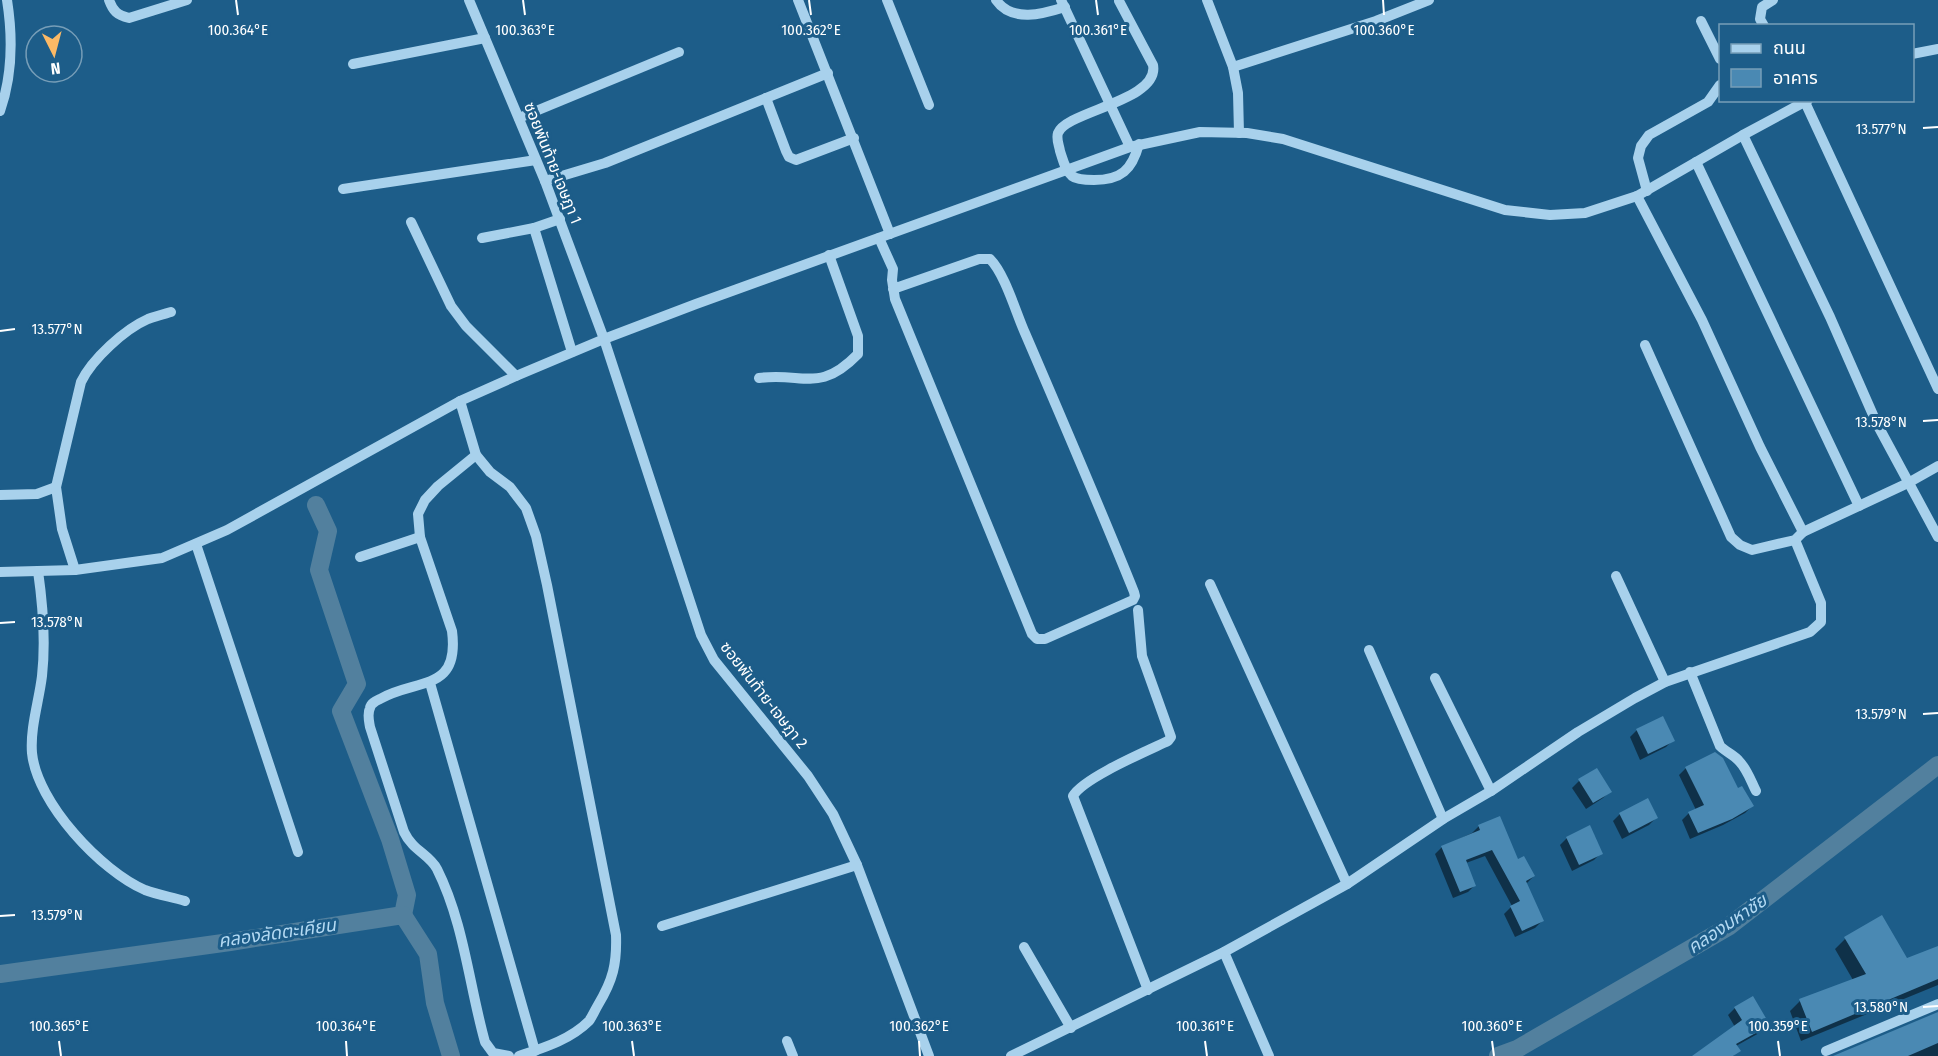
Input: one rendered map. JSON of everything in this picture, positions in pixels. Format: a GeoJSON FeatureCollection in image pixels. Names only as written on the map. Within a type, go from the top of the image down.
{"type":"FeatureCollection","features":[{"type":"Feature","properties":{"kind":"street"},"geometry":{"type":"LineString","coordinates":[[1,104],[10,73],[12,46],[7,0]]}},
{"type":"Feature","properties":{"kind":"street"},"geometry":{"type":"LineString","coordinates":[[109,0],[113,10],[119,16],[129,18],[187,0]]}},
{"type":"Feature","properties":{"kind":"street","name":"ซอยพันท้าย-เจษฎา 1"},"geometry":{"type":"LineString","coordinates":[[469,0],[545,181],[604,339]]}},
{"type":"Feature","properties":{"kind":"street"},"geometry":{"type":"LineString","coordinates":[[798,0],[854,138],[885,236],[893,269],[893,289],[895,299],[1032,634],[1037,639],[1045,639],[1133,600],[1134,592],[1092,487],[998,267],[990,259],[979,259],[893,289]]}},
{"type":"Feature","properties":{"kind":"street"},"geometry":{"type":"LineString","coordinates":[[887,0],[928,105]]}},
{"type":"Feature","properties":{"kind":"street"},"geometry":{"type":"LineString","coordinates":[[996,0],[999,5],[1017,14],[1032,16],[1063,4],[1110,105],[1135,146],[1135,160],[1119,177],[1090,180],[1074,178],[1066,170],[1058,142],[1058,134],[1062,126],[1110,105],[1144,87],[1152,79],[1154,73],[1153,65],[1119,1]]}},
{"type":"Feature","properties":{"kind":"street"},"geometry":{"type":"LineString","coordinates":[[1207,0],[1233,67],[1238,93],[1239,133]]}},
{"type":"Feature","properties":{"kind":"street"},"geometry":{"type":"LineString","coordinates":[[1233,67],[1376,21],[1430,0]]}},
{"type":"Feature","properties":{"kind":"street"},"geometry":{"type":"LineString","coordinates":[[1763,24],[1760,19],[1761,8],[1773,0]]}},
{"type":"Feature","properties":{"kind":"street"},"geometry":{"type":"LineString","coordinates":[[1701,21],[1719,57]]}},
{"type":"Feature","properties":{"kind":"street"},"geometry":{"type":"LineString","coordinates":[[353,64],[485,38]]}},
{"type":"Feature","properties":{"kind":"street"},"geometry":{"type":"LineString","coordinates":[[1914,54],[1938,49]]}},
{"type":"Feature","properties":{"kind":"street"},"geometry":{"type":"LineString","coordinates":[[519,118],[680,52]]}},
{"type":"Feature","properties":{"kind":"street"},"geometry":{"type":"LineString","coordinates":[[545,181],[605,163],[828,73]]}},
{"type":"Feature","properties":{"kind":"street"},"geometry":{"type":"LineString","coordinates":[[1011,1056],[1224,952],[1347,884],[1578,732],[1665,682],[1810,632],[1821,622],[1821,603],[1799,536],[1642,193],[1638,158],[1641,146],[1649,135],[1708,102],[1719,86]]}},
{"type":"Feature","properties":{"kind":"street"},"geometry":{"type":"LineString","coordinates":[[766,98],[789,157],[796,160],[854,138]]}},
{"type":"Feature","properties":{"kind":"street"},"geometry":{"type":"LineString","coordinates":[[0,572],[75,570],[162,558],[227,530],[460,401],[572,352],[830,255],[1135,146],[1200,132],[1239,133],[1283,139],[1505,210],[1550,215],[1585,213],[1642,193],[1804,102]]}},
{"type":"Feature","properties":{"kind":"street"},"geometry":{"type":"LineString","coordinates":[[1806,102],[1938,389]]}},
{"type":"Feature","properties":{"kind":"street"},"geometry":{"type":"LineString","coordinates":[[1743,135],[1830,316],[1878,424],[1938,537]]}},
{"type":"Feature","properties":{"kind":"street"},"geometry":{"type":"LineString","coordinates":[[343,189],[536,160]]}},
{"type":"Feature","properties":{"kind":"street"},"geometry":{"type":"LineString","coordinates":[[1696,162],[1859,506]]}},
{"type":"Feature","properties":{"kind":"street"},"geometry":{"type":"LineString","coordinates":[[482,238],[534,228],[560,219]]}},
{"type":"Feature","properties":{"kind":"street"},"geometry":{"type":"LineString","coordinates":[[411,222],[451,306],[466,326],[516,376]]}},
{"type":"Feature","properties":{"kind":"street"},"geometry":{"type":"LineString","coordinates":[[534,228],[572,352]]}},
{"type":"Feature","properties":{"kind":"street"},"geometry":{"type":"LineString","coordinates":[[759,378],[782,376],[806,380],[822,379],[834,374],[858,354],[858,336],[830,255]]}},
{"type":"Feature","properties":{"kind":"street"},"geometry":{"type":"LineString","coordinates":[[75,570],[62,529],[56,487],[81,382],[88,368],[124,335],[147,319],[171,312]]}},
{"type":"Feature","properties":{"kind":"street","name":"ซอยพันท้าย-เจษฎา 2"},"geometry":{"type":"LineString","coordinates":[[604,339],[701,635],[714,660],[821,794],[844,835],[929,1056]]}},
{"type":"Feature","properties":{"kind":"street"},"geometry":{"type":"LineString","coordinates":[[1645,345],[1731,537],[1740,545],[1752,550],[1799,536],[1938,466]]}},
{"type":"Feature","properties":{"kind":"street"},"geometry":{"type":"LineString","coordinates":[[460,401],[476,455],[490,472],[510,487],[526,508],[536,536],[616,935],[617,954],[611,984],[589,1020],[547,1048],[519,1056]]}},
{"type":"Feature","properties":{"kind":"street"},"geometry":{"type":"LineString","coordinates":[[476,455],[438,486],[425,500],[418,514],[420,537],[452,631],[454,646],[446,670],[430,683],[383,697],[373,703],[369,708],[370,727],[409,843],[436,867],[452,907],[466,956],[485,1042],[493,1053],[509,1056]]}},
{"type":"Feature","properties":{"kind":"street"},"geometry":{"type":"LineString","coordinates":[[0,495],[36,494],[56,487]]}},
{"type":"Feature","properties":{"kind":"street"},"geometry":{"type":"LineString","coordinates":[[360,557],[420,537]]}},
{"type":"Feature","properties":{"kind":"street"},"geometry":{"type":"LineString","coordinates":[[196,544],[298,852]]}},
{"type":"Feature","properties":{"kind":"street"},"geometry":{"type":"LineString","coordinates":[[38,571],[44,617],[44,642],[32,753],[39,783],[76,837],[110,868],[145,890],[185,901]]}},
{"type":"Feature","properties":{"kind":"street"},"geometry":{"type":"LineString","coordinates":[[1616,576],[1665,682]]}},
{"type":"Feature","properties":{"kind":"street"},"geometry":{"type":"LineString","coordinates":[[1210,584],[1347,884]]}},
{"type":"Feature","properties":{"kind":"street"},"geometry":{"type":"LineString","coordinates":[[1138,610],[1142,656],[1150,682],[1170,728],[1171,737],[1168,741],[1096,777],[1077,789],[1073,796],[1148,990]]}},
{"type":"Feature","properties":{"kind":"street"},"geometry":{"type":"LineString","coordinates":[[1370,650],[1443,819]]}},
{"type":"Feature","properties":{"kind":"street"},"geometry":{"type":"LineString","coordinates":[[1690,672],[1720,746],[1729,755],[1738,759],[1756,791]]}},
{"type":"Feature","properties":{"kind":"street"},"geometry":{"type":"LineString","coordinates":[[1436,678],[1491,791]]}},
{"type":"Feature","properties":{"kind":"street"},"geometry":{"type":"LineString","coordinates":[[430,683],[535,1051]]}},
{"type":"Feature","properties":{"kind":"street"},"geometry":{"type":"LineString","coordinates":[[662,926],[857,865]]}},
{"type":"Feature","properties":{"kind":"street"},"geometry":{"type":"LineString","coordinates":[[1024,947],[1071,1028]]}},
{"type":"Feature","properties":{"kind":"street"},"geometry":{"type":"LineString","coordinates":[[1224,952],[1269,1056]]}},
{"type":"Feature","properties":{"kind":"street"},"geometry":{"type":"LineString","coordinates":[[1826,1051],[1938,1004]]}},
{"type":"Feature","properties":{"kind":"street"},"geometry":{"type":"LineString","coordinates":[[787,1041],[793,1056]]}},
{"type":"Feature","properties":{"kind":"building"},"geometry":{"type":"Polygon","coordinates":[[[1663,716],[1675,741],[1648,754],[1636,729],[1663,716]]]}},
{"type":"Feature","properties":{"kind":"building"},"geometry":{"type":"Polygon","coordinates":[[[1715,752],[1723,758],[1738,788],[1742,786],[1754,806],[1732,819],[1698,833],[1688,812],[1704,805],[1685,767],[1715,752]]]}},
{"type":"Feature","properties":{"kind":"building"},"geometry":{"type":"Polygon","coordinates":[[[1597,768],[1612,792],[1593,803],[1578,779],[1597,768]]]}},
{"type":"Feature","properties":{"kind":"building"},"geometry":{"type":"Polygon","coordinates":[[[1648,798],[1658,818],[1629,833],[1619,813],[1648,798]]]}},
{"type":"Feature","properties":{"kind":"building"},"geometry":{"type":"Polygon","coordinates":[[[1500,816],[1518,859],[1524,856],[1535,876],[1526,881],[1544,921],[1522,931],[1510,906],[1520,901],[1492,850],[1466,860],[1476,886],[1460,892],[1441,846],[1480,830],[1478,825],[1500,816]]]}},
{"type":"Feature","properties":{"kind":"building"},"geometry":{"type":"Polygon","coordinates":[[[1590,825],[1603,854],[1579,865],[1566,837],[1590,825]]]}},
{"type":"Feature","properties":{"kind":"building"},"geometry":{"type":"Polygon","coordinates":[[[1882,915],[1907,958],[1938,946],[1938,979],[1812,1032],[1799,999],[1866,974],[1844,937],[1882,915]]]}},
{"type":"Feature","properties":{"kind":"building"},"geometry":{"type":"Polygon","coordinates":[[[1753,996],[1770,1025],[1736,1044],[1741,1051],[1733,1056],[1692,1056],[1742,1020],[1734,1007],[1753,996]]]}},
{"type":"Feature","properties":{"kind":"building"},"geometry":{"type":"Polygon","coordinates":[[[1938,1012],[1938,1043],[1908,1056],[1833,1056],[1938,1012]]]}},
{"type":"Feature","properties":{"kind":"waterway"},"geometry":{"type":"LineString","coordinates":[[316,505],[328,531],[319,570],[357,684],[341,711],[390,839],[407,895],[403,915]]}},
{"type":"Feature","properties":{"kind":"waterway","name":"คลองมหาชัย"},"geometry":{"type":"LineString","coordinates":[[1498,1056],[1517,1049],[1728,927],[1938,765]]}},
{"type":"Feature","properties":{"kind":"waterway","name":"คลองลัดตะเคียน"},"geometry":{"type":"LineString","coordinates":[[0,974],[403,915],[428,954],[435,1003],[451,1056]]}}]}
